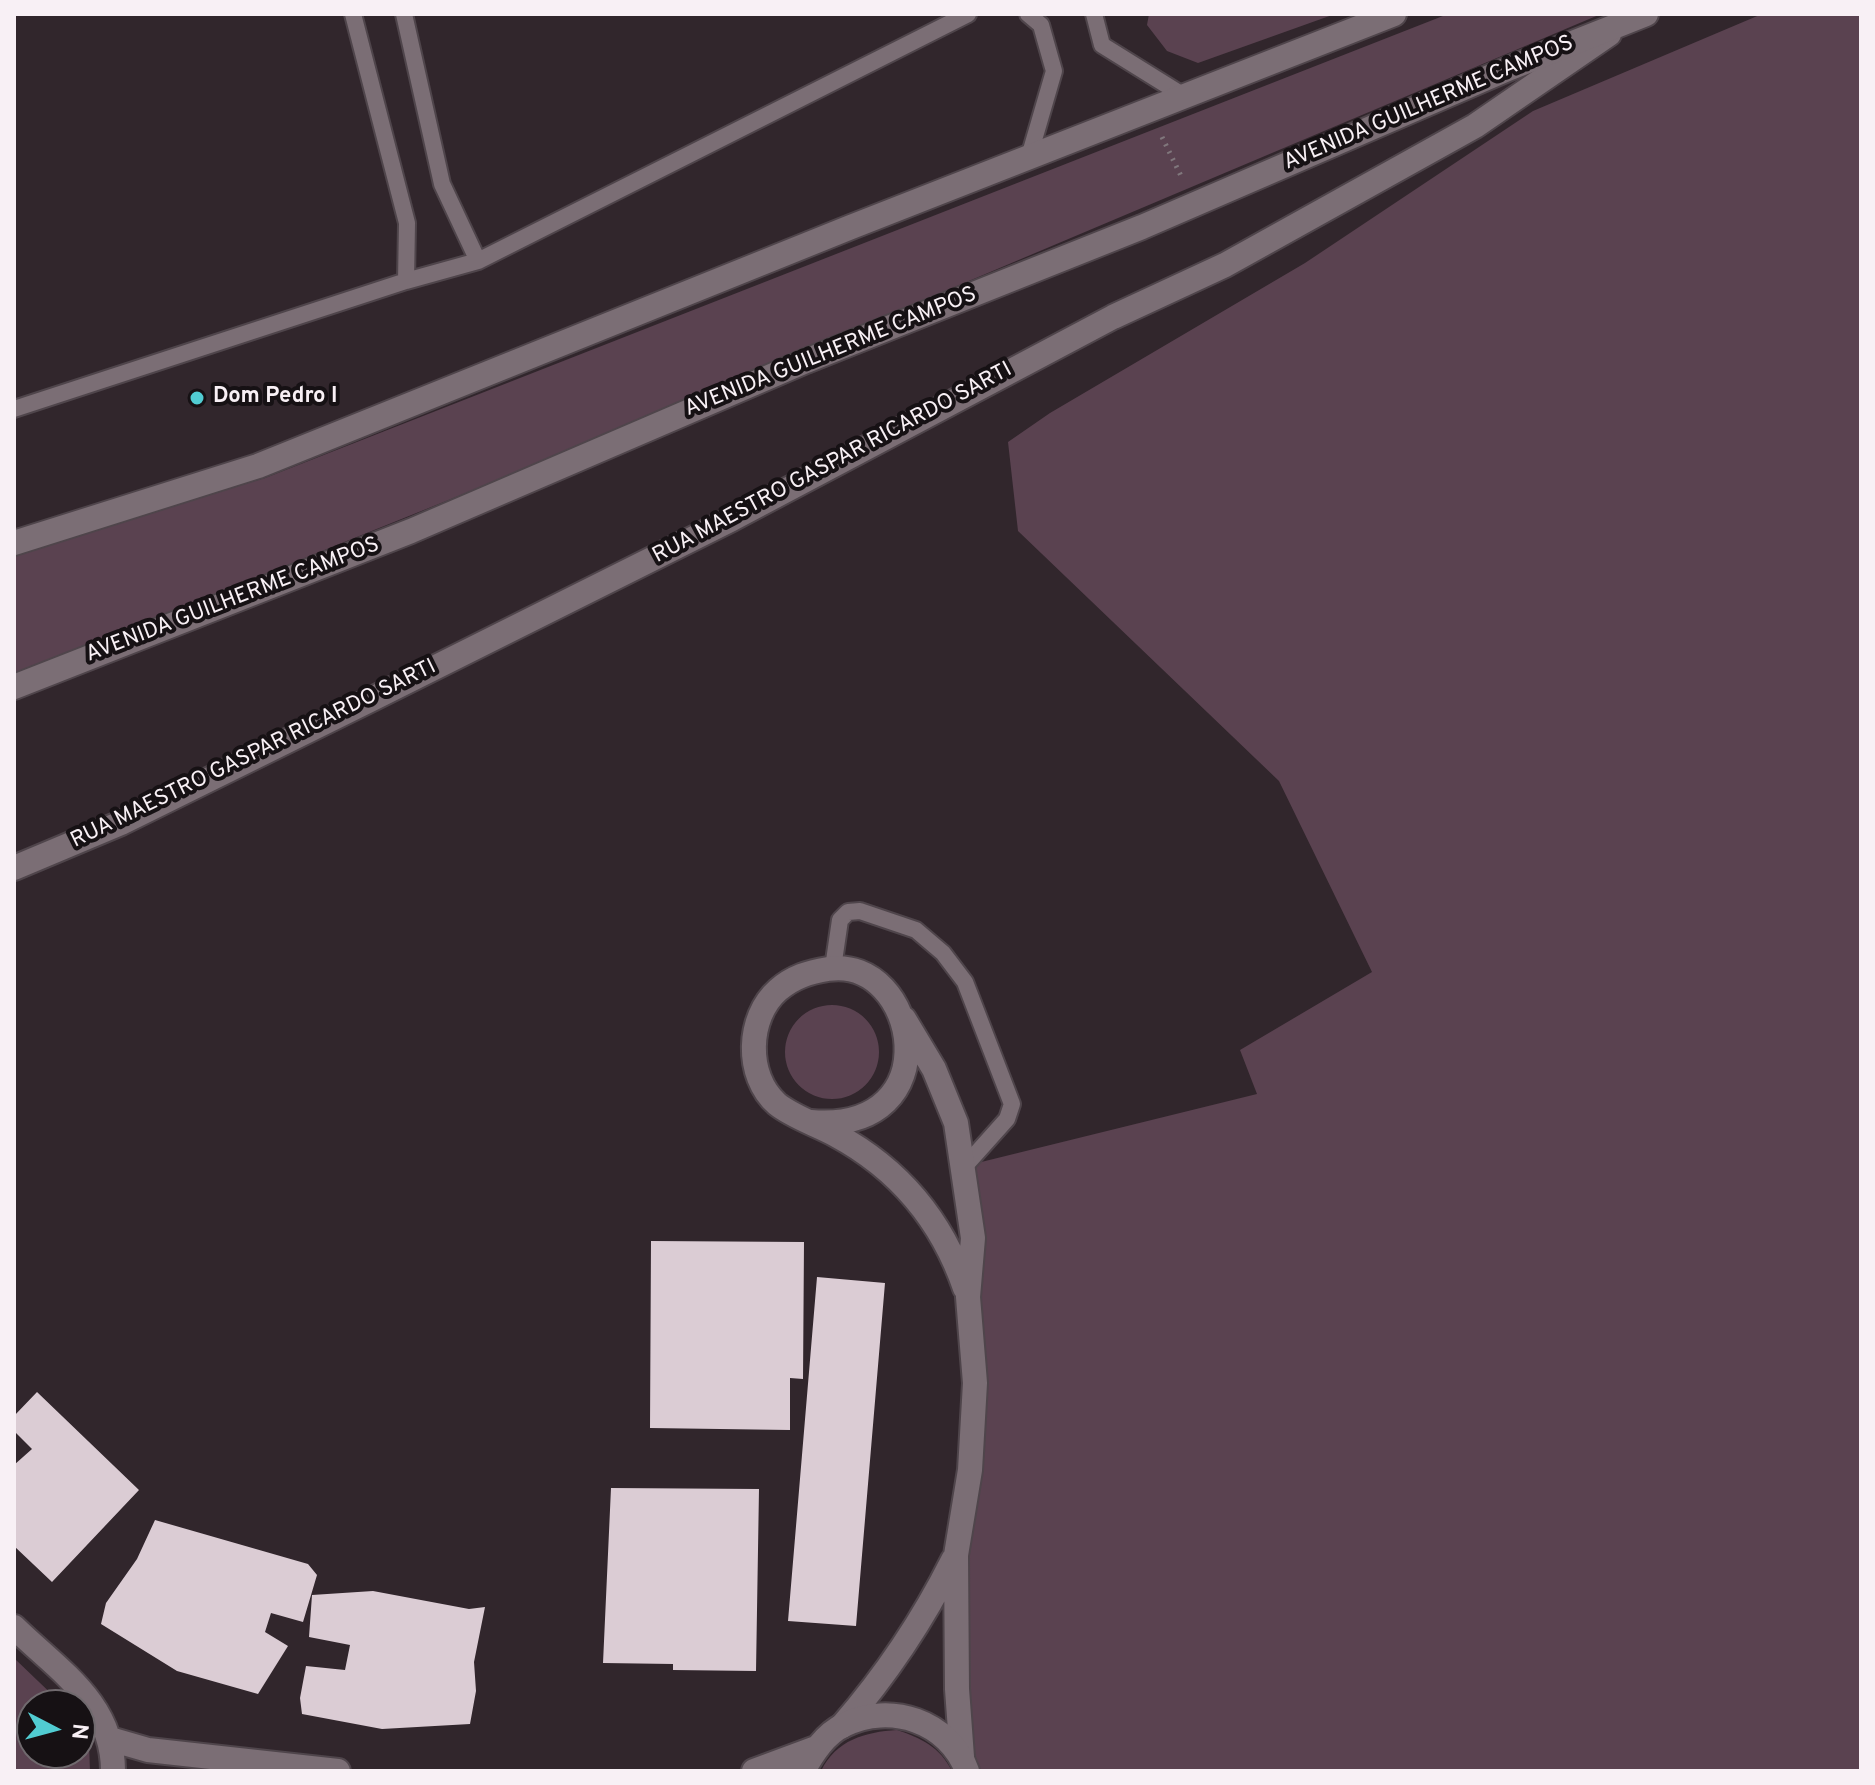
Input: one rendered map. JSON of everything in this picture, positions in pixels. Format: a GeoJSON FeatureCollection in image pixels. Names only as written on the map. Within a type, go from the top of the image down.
{"type":"FeatureCollection","features":[{"type":"Feature","properties":{"kind":"street"},"geometry":{"type":"LineString","coordinates":[[14,543],[258,466],[1394,14]]}},
{"type":"Feature","properties":{"kind":"street","name":"AVENIDA GUILHERME CAMPOS"},"geometry":{"type":"LineString","coordinates":[[14,687],[411,531],[806,361],[1142,227],[1638,17]]}},
{"type":"Feature","properties":{"kind":"street","name":"RUA MAESTRO GASPAR RICARDO SARTI"},"geometry":{"type":"LineString","coordinates":[[14,868],[121,823],[372,699],[732,519],[1113,317],[1225,265],[1475,126],[1638,17]]}},
{"type":"Feature","properties":{"kind":"street"},"geometry":{"type":"LineString","coordinates":[[965,1764],[957,1689],[956,1555],[970,1470],[974,1397],[968,1297],[973,1238],[965,1166],[956,1123],[934,1069],[888,993],[863,975],[833,968],[803,974],[777,990],[759,1016],[753,1046],[761,1082],[777,1103],[874,1159],[906,1187],[933,1219],[954,1257],[968,1297]]}},
{"type":"Feature","properties":{"kind":"street"},"geometry":{"type":"LineString","coordinates":[[811,1122],[839,1125],[866,1116],[888,1099],[903,1075],[909,1047],[904,1019]]}},
{"type":"Feature","properties":{"kind":"street"},"geometry":{"type":"LineString","coordinates":[[754,1771],[816,1748],[842,1726],[887,1674],[925,1616],[956,1555]]}},
{"type":"Feature","properties":{"kind":"street"},"geometry":{"type":"LineString","coordinates":[[14,1627],[98,1708],[110,1739],[113,1771]]}},
{"type":"Feature","properties":{"kind":"street"},"geometry":{"type":"LineString","coordinates":[[842,1726],[874,1714],[908,1717],[939,1731],[965,1764]]}},
{"type":"Feature","properties":{"kind":"street"},"geometry":{"type":"LineString","coordinates":[[110,1739],[148,1750],[338,1771]]}},
{"type":"Feature","properties":{"kind":"street"},"geometry":{"type":"LineString","coordinates":[[803,1771],[816,1748]]}},
{"type":"Feature","properties":{"kind":"lane"},"geometry":{"type":"LineString","coordinates":[[353,14],[407,223],[406,281]]}},
{"type":"Feature","properties":{"kind":"lane"},"geometry":{"type":"LineString","coordinates":[[404,14],[442,184],[478,261]]}},
{"type":"Feature","properties":{"kind":"lane"},"geometry":{"type":"LineString","coordinates":[[14,409],[406,281],[478,261],[968,14]]}},
{"type":"Feature","properties":{"kind":"lane"},"geometry":{"type":"LineString","coordinates":[[1028,14],[1041,25],[1054,71],[1029,157]]}},
{"type":"Feature","properties":{"kind":"lane"},"geometry":{"type":"LineString","coordinates":[[1094,14],[1102,45],[1184,96]]}},
{"type":"Feature","properties":{"kind":"lane"},"geometry":{"type":"LineString","coordinates":[[833,968],[840,920],[848,912],[860,911],[916,930],[943,953],[965,982],[1012,1104],[1007,1119],[965,1166]]}},
{"type":"Feature","properties":{"kind":"shaded area"},"geometry":{"type":"Polygon","coordinates":[[[1149,14],[1335,14],[1198,63],[1167,51],[1147,25],[1149,14]]]}},
{"type":"Feature","properties":{"kind":"shaded area"},"geometry":{"type":"Polygon","coordinates":[[[1448,14],[1601,14],[486,485],[14,675],[14,552],[265,478],[1448,14]]]}},
{"type":"Feature","properties":{"kind":"shaded area"},"geometry":{"type":"Polygon","coordinates":[[[1762,14],[1861,14],[1861,1771],[971,1771],[957,1689],[970,1470],[965,1166],[1257,1094],[1240,1050],[1372,972],[1279,781],[1018,531],[1008,442],[1050,413],[1305,263],[1533,111],[1762,14]]]}},
{"type":"Feature","properties":{"kind":"shaded area"},"geometry":{"type":"Polygon","coordinates":[[[832,1005],[850,1008],[865,1019],[876,1034],[879,1052],[876,1070],[865,1085],[850,1096],[832,1099],[814,1096],[799,1085],[788,1070],[785,1052],[788,1034],[799,1019],[814,1008],[832,1005]]]}},
{"type":"Feature","properties":{"kind":"shaded area"},"geometry":{"type":"Polygon","coordinates":[[[14,1658],[46,1689],[16,1689],[16,1769],[90,1771],[14,1771],[14,1658]]]}},
{"type":"Feature","properties":{"kind":"shaded area"},"geometry":{"type":"Polygon","coordinates":[[[897,1730],[929,1744],[952,1771],[821,1771],[827,1760],[843,1745],[863,1736],[897,1730]]]}},
{"type":"Feature","properties":{"kind":"building"},"geometry":{"type":"Polygon","coordinates":[[[651,1241],[804,1242],[803,1379],[790,1378],[790,1430],[650,1428],[651,1241]]]}},
{"type":"Feature","properties":{"kind":"building"},"geometry":{"type":"Polygon","coordinates":[[[817,1277],[885,1283],[856,1626],[788,1621],[817,1277]]]}},
{"type":"Feature","properties":{"kind":"building"},"geometry":{"type":"Polygon","coordinates":[[[37,1392],[139,1490],[52,1582],[14,1546],[14,1465],[32,1449],[14,1431],[14,1416],[37,1392]]]}},
{"type":"Feature","properties":{"kind":"building"},"geometry":{"type":"Polygon","coordinates":[[[611,1488],[759,1489],[756,1671],[673,1670],[673,1664],[603,1663],[611,1488]]]}},
{"type":"Feature","properties":{"kind":"building"},"geometry":{"type":"Polygon","coordinates":[[[155,1520],[308,1564],[317,1575],[303,1622],[271,1613],[265,1632],[288,1646],[258,1694],[177,1671],[101,1624],[106,1603],[137,1559],[155,1520]]]}},
{"type":"Feature","properties":{"kind":"building"},"geometry":{"type":"Polygon","coordinates":[[[373,1591],[469,1609],[485,1607],[474,1662],[476,1691],[470,1724],[382,1729],[302,1714],[300,1698],[306,1666],[345,1670],[350,1645],[309,1637],[312,1595],[373,1591]]]}},
{"type":"Feature","properties":{"kind":"place","name":"Dom Pedro I"},"geometry":{"type":"Point","coordinates":[197,398]}}]}
